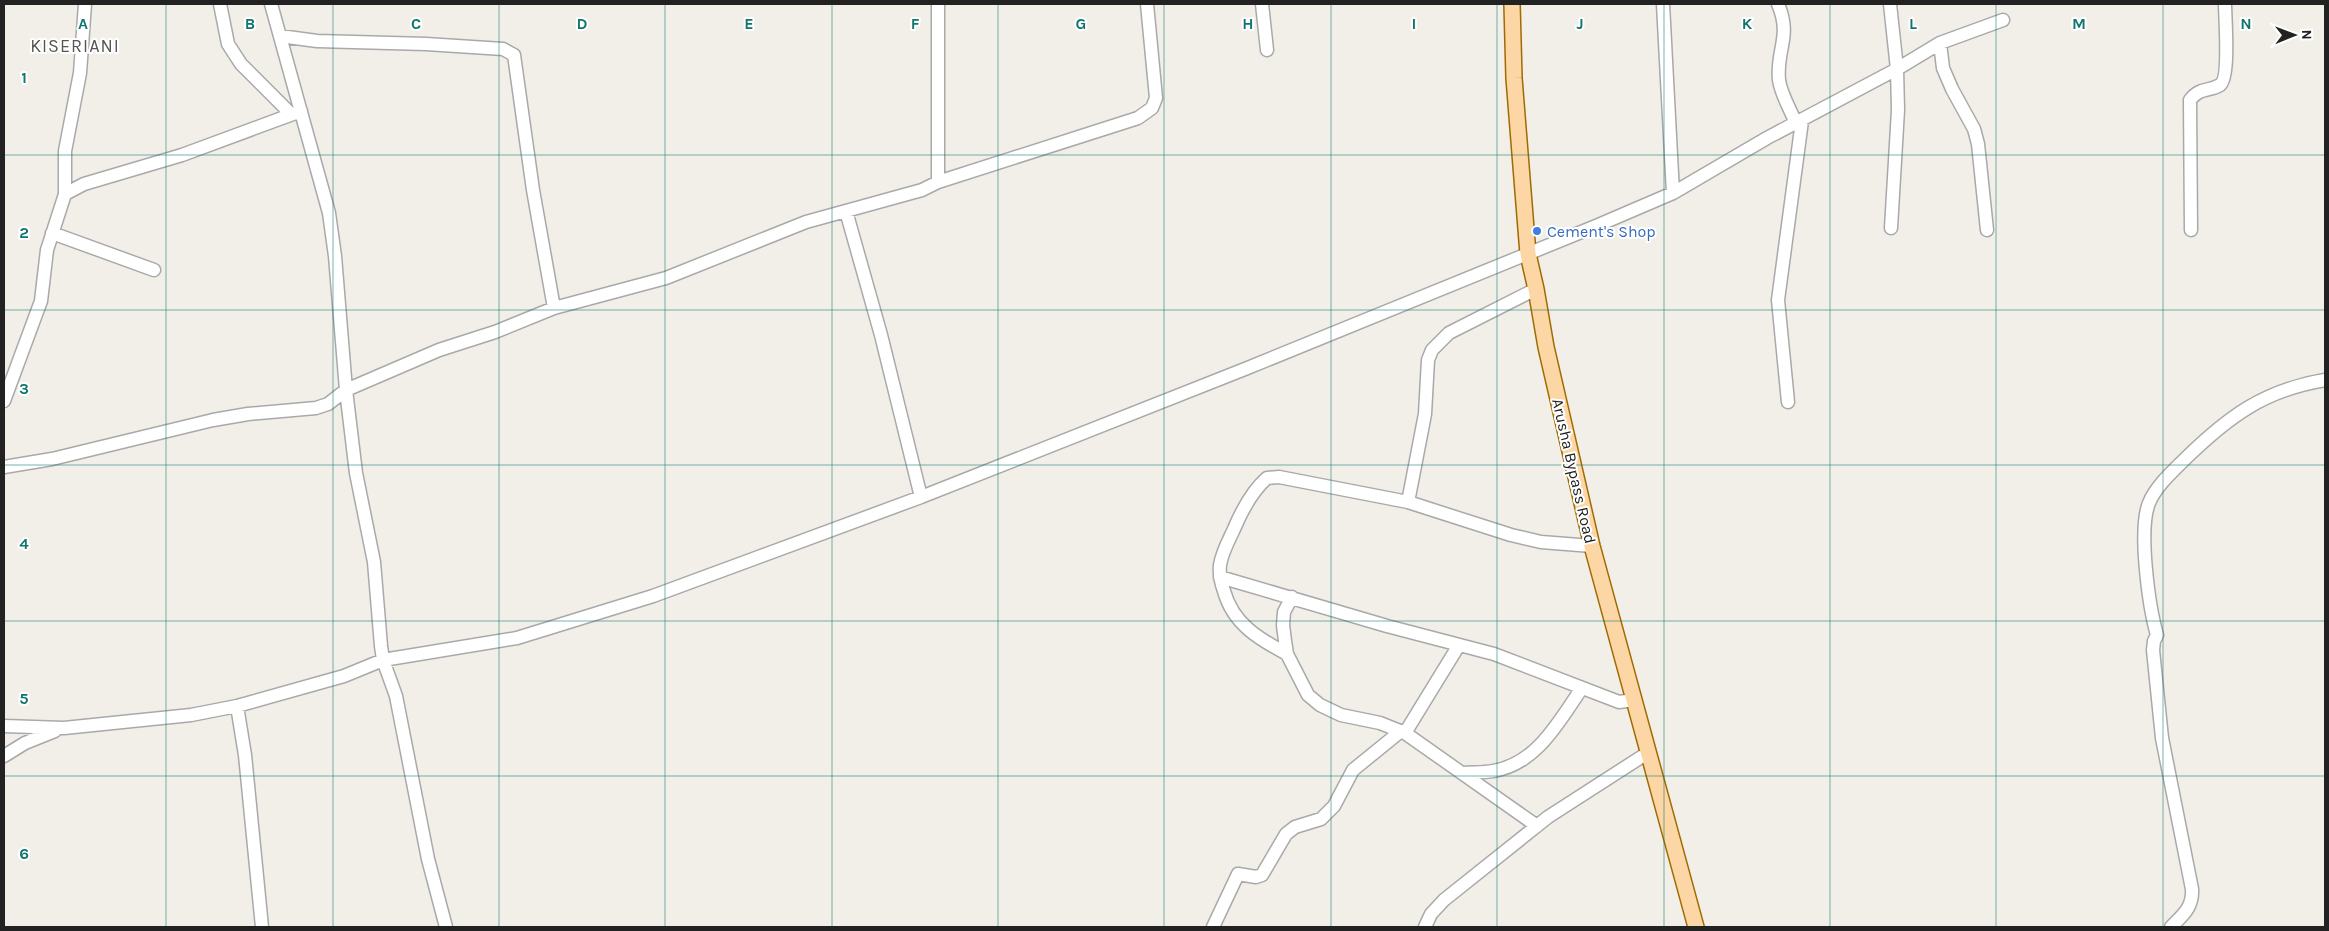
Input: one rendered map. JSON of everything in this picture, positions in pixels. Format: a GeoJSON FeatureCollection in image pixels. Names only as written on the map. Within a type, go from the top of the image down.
{"type":"FeatureCollection","features":[{"type":"Feature","properties":{"kind":"main road","name":"Arusha Bypass Road"},"geometry":{"type":"LineString","coordinates":[[1512,4],[1514,78],[1528,254],[1546,346],[1592,546],[1696,927]]}},
{"type":"Feature","properties":{"kind":"street"},"geometry":{"type":"LineString","coordinates":[[4,401],[41,301],[45,263],[52,233],[65,194],[65,150],[80,73],[85,4]]}},
{"type":"Feature","properties":{"kind":"street"},"geometry":{"type":"LineString","coordinates":[[220,4],[228,44],[241,64],[296,112]]}},
{"type":"Feature","properties":{"kind":"street"},"geometry":{"type":"LineString","coordinates":[[270,4],[280,36],[296,112],[329,213],[356,473],[374,562],[383,660],[396,696],[428,859],[446,927]]}},
{"type":"Feature","properties":{"kind":"street"},"geometry":{"type":"LineString","coordinates":[[938,4],[938,182]]}},
{"type":"Feature","properties":{"kind":"street"},"geometry":{"type":"LineString","coordinates":[[4,467],[52,459],[213,420],[248,414],[316,408],[328,404],[346,390],[439,350],[495,332],[554,308],[666,278],[806,222],[922,190],[938,182],[1138,118],[1152,108],[1156,94],[1147,4]]}},
{"type":"Feature","properties":{"kind":"street"},"geometry":{"type":"LineString","coordinates":[[1262,4],[1267,50]]}},
{"type":"Feature","properties":{"kind":"street"},"geometry":{"type":"LineString","coordinates":[[1663,4],[1673,193]]}},
{"type":"Feature","properties":{"kind":"street"},"geometry":{"type":"LineString","coordinates":[[1778,4],[1785,32],[1780,55],[1780,82],[1799,123],[1778,300],[1788,402]]}},
{"type":"Feature","properties":{"kind":"street"},"geometry":{"type":"LineString","coordinates":[[1890,4],[1897,70],[1898,110],[1891,228]]}},
{"type":"Feature","properties":{"kind":"street"},"geometry":{"type":"LineString","coordinates":[[2191,230],[2190,100],[2196,92],[2219,85],[2224,81],[2226,69],[2225,4]]}},
{"type":"Feature","properties":{"kind":"street"},"geometry":{"type":"LineString","coordinates":[[4,726],[64,728],[191,715],[236,706],[344,676],[383,660],[486,645],[544,631],[654,596],[921,497],[1245,369],[1673,193],[1767,138],[1799,123],[1897,70],[1940,43],[2003,20]]}},
{"type":"Feature","properties":{"kind":"street"},"geometry":{"type":"LineString","coordinates":[[280,36],[322,42],[426,44],[503,49],[514,55],[533,190],[554,308]]}},
{"type":"Feature","properties":{"kind":"street"},"geometry":{"type":"LineString","coordinates":[[1940,43],[1943,68],[1974,129],[1978,144],[1987,230]]}},
{"type":"Feature","properties":{"kind":"street"},"geometry":{"type":"LineString","coordinates":[[65,194],[84,184],[182,156],[296,112]]}},
{"type":"Feature","properties":{"kind":"street"},"geometry":{"type":"LineString","coordinates":[[846,211],[883,344],[921,497]]}},
{"type":"Feature","properties":{"kind":"street"},"geometry":{"type":"LineString","coordinates":[[52,233],[154,270]]}},
{"type":"Feature","properties":{"kind":"street"},"geometry":{"type":"LineString","coordinates":[[1408,502],[1425,414],[1428,360],[1432,350],[1449,333],[1536,289]]}},
{"type":"Feature","properties":{"kind":"street"},"geometry":{"type":"LineString","coordinates":[[2171,927],[2189,909],[2192,903],[2192,888],[2158,710],[2154,650],[2154,641],[2157,635],[2150,606],[2146,549],[2146,518],[2149,503],[2156,491],[2175,469],[2206,439],[2242,410],[2275,394],[2302,384],[2325,380]]}},
{"type":"Feature","properties":{"kind":"street"},"geometry":{"type":"LineString","coordinates":[[1287,654],[1262,641],[1241,624],[1228,605],[1220,577],[1220,565],[1226,545],[1237,521],[1249,498],[1267,478],[1279,477],[1408,502],[1511,535],[1541,542],[1592,546]]}},
{"type":"Feature","properties":{"kind":"street"},"geometry":{"type":"LineString","coordinates":[[1220,577],[1387,626],[1494,654],[1619,702],[1634,700]]}},
{"type":"Feature","properties":{"kind":"street"},"geometry":{"type":"LineString","coordinates":[[1292,597],[1284,612],[1283,625],[1287,654],[1308,695],[1341,715],[1380,723],[1403,732],[1537,826]]}},
{"type":"Feature","properties":{"kind":"street"},"geometry":{"type":"LineString","coordinates":[[1214,927],[1238,874],[1256,877],[1262,875],[1286,834],[1296,827],[1321,819],[1334,806],[1353,770],[1403,732],[1459,645]]}},
{"type":"Feature","properties":{"kind":"street"},"geometry":{"type":"LineString","coordinates":[[1462,773],[1493,771],[1510,766],[1528,757],[1548,737],[1582,688]]}},
{"type":"Feature","properties":{"kind":"street"},"geometry":{"type":"LineString","coordinates":[[236,706],[245,755],[262,927]]}},
{"type":"Feature","properties":{"kind":"street"},"geometry":{"type":"LineString","coordinates":[[4,756],[25,743],[64,728]]}},
{"type":"Feature","properties":{"kind":"street"},"geometry":{"type":"LineString","coordinates":[[1425,927],[1432,914],[1444,900],[1537,826],[1649,752]]}},
{"type":"Feature","properties":{"kind":"place","name":"Cement's Shop"},"geometry":{"type":"Point","coordinates":[1537,231]}},
{"type":"Feature","properties":{"kind":"district","name":"KISERIANI"},"geometry":{"type":"Point","coordinates":[75,46]}}]}
